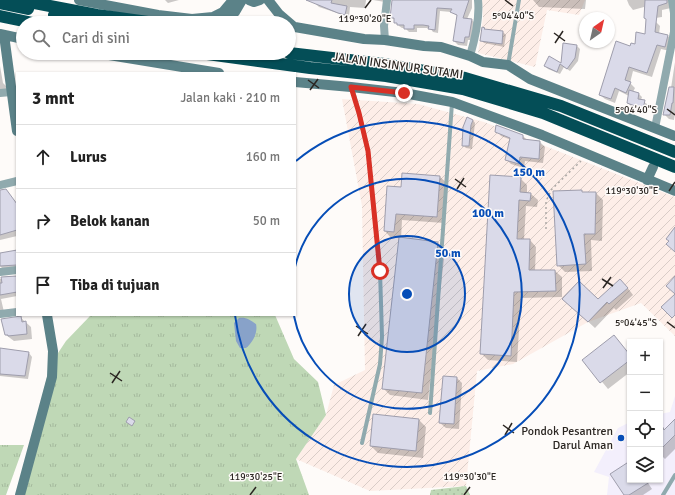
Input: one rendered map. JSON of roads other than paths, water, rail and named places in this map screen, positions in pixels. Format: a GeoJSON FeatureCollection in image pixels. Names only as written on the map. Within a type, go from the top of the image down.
{"type":"FeatureCollection","features":[{"type":"Feature","properties":{"kind":"highway"},"geometry":{"type":"LineString","coordinates":[[19,0],[104,16]]}},
{"type":"Feature","properties":{"kind":"highway"},"geometry":{"type":"LineString","coordinates":[[0,3],[60,16]]}},
{"type":"Feature","properties":{"kind":"highway"},"geometry":{"type":"LineString","coordinates":[[0,16],[16,19]]}},
{"type":"Feature","properties":{"kind":"highway","name":"JALAN INSINYUR SUTAMI"},"geometry":{"type":"LineString","coordinates":[[296,54],[384,64],[465,78],[561,106],[675,152]]}},
{"type":"Feature","properties":{"kind":"highway","name":"JALAN INSINYUR SUTAMI"},"geometry":{"type":"LineString","coordinates":[[251,60],[386,76],[463,89],[543,113],[675,167]]}},
{"type":"Feature","properties":{"kind":"street"},"geometry":{"type":"LineString","coordinates":[[79,0],[172,16]]}},
{"type":"Feature","properties":{"kind":"street"},"geometry":{"type":"LineString","coordinates":[[215,16],[224,12],[233,0]]}},
{"type":"Feature","properties":{"kind":"street"},"geometry":{"type":"LineString","coordinates":[[231,16],[242,0]]}},
{"type":"Feature","properties":{"kind":"street"},"geometry":{"type":"LineString","coordinates":[[249,0],[254,2],[260,0]]}},
{"type":"Feature","properties":{"kind":"street"},"geometry":{"type":"LineString","coordinates":[[268,0],[281,16]]}},
{"type":"Feature","properties":{"kind":"street"},"geometry":{"type":"LineString","coordinates":[[385,40],[384,26],[387,0]]}},
{"type":"Feature","properties":{"kind":"street"},"geometry":{"type":"LineString","coordinates":[[470,56],[479,8],[478,0]]}},
{"type":"Feature","properties":{"kind":"street"},"geometry":{"type":"LineString","coordinates":[[655,128],[674,32],[672,0]]}},
{"type":"Feature","properties":{"kind":"street"},"geometry":{"type":"LineString","coordinates":[[296,27],[364,39],[441,47],[470,56],[483,62],[508,65],[530,79],[655,128],[668,137]]}},
{"type":"Feature","properties":{"kind":"street"},"geometry":{"type":"LineString","coordinates":[[16,37],[2,34],[16,124]]}},
{"type":"Feature","properties":{"kind":"street"},"geometry":{"type":"LineString","coordinates":[[140,60],[213,72]]}},
{"type":"Feature","properties":{"kind":"street"},"geometry":{"type":"LineString","coordinates":[[296,82],[404,93],[452,102],[542,135],[675,191]]}},
{"type":"Feature","properties":{"kind":"street"},"geometry":{"type":"LineString","coordinates":[[0,94],[11,92]]}},
{"type":"Feature","properties":{"kind":"street"},"geometry":{"type":"LineString","coordinates":[[647,180],[653,167]]}},
{"type":"Feature","properties":{"kind":"street"},"geometry":{"type":"LineString","coordinates":[[0,185],[16,181]]}},
{"type":"Feature","properties":{"kind":"street"},"geometry":{"type":"LineString","coordinates":[[0,272],[16,270]]}},
{"type":"Feature","properties":{"kind":"street"},"geometry":{"type":"LineString","coordinates":[[0,314],[16,312]]}},
{"type":"Feature","properties":{"kind":"street"},"geometry":{"type":"LineString","coordinates":[[20,495],[52,377],[53,351],[48,316]]}},
{"type":"Feature","properties":{"kind":"lane"},"geometry":{"type":"LineString","coordinates":[[508,65],[520,0]]}},
{"type":"Feature","properties":{"kind":"lane"},"geometry":{"type":"LineString","coordinates":[[351,87],[361,119],[368,151],[380,271],[381,303],[382,343],[380,364],[362,443]]}},
{"type":"Feature","properties":{"kind":"lane"},"geometry":{"type":"LineString","coordinates":[[430,413],[452,102]]}},
{"type":"Feature","properties":{"kind":"lane"},"geometry":{"type":"LineString","coordinates":[[664,495],[675,475]]}},
{"type":"Feature","properties":{"kind":"water"},"geometry":{"type":"Polygon","coordinates":[[[239,318],[246,318],[256,324],[254,337],[246,348],[240,348],[236,341],[234,323],[239,318]]]}},
{"type":"Feature","properties":{"kind":"place","name":"Pondok Pesantren Darul Aman"},"geometry":{"type":"Point","coordinates":[621,438]}}]}
